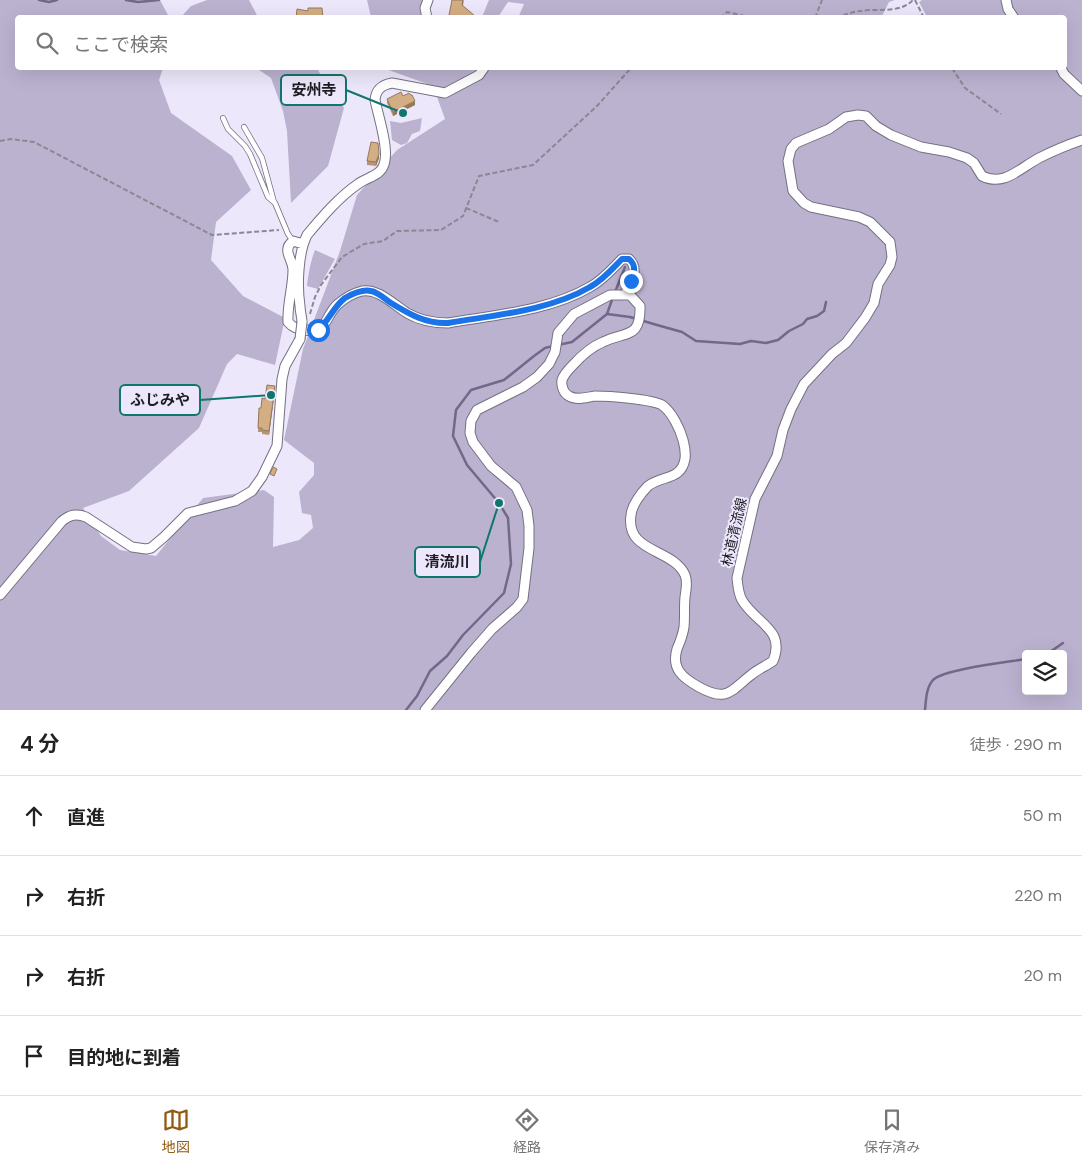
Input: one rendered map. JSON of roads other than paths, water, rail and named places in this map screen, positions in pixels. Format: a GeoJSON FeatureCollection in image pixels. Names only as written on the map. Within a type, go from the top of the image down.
{"type":"FeatureCollection","features":[{"type":"Feature","properties":{"kind":"street"},"geometry":{"type":"LineString","coordinates":[[427,15],[428,0]]}},
{"type":"Feature","properties":{"kind":"street"},"geometry":{"type":"LineString","coordinates":[[1006,0],[1012,15]]}},
{"type":"Feature","properties":{"kind":"street"},"geometry":{"type":"LineString","coordinates":[[0,594],[62,521],[70,516],[80,514],[132,547],[146,550],[164,537],[188,513],[235,502],[252,491],[262,478],[277,446],[282,380],[285,366],[300,339],[302,320],[299,292],[303,244],[311,230],[347,192],[374,176],[384,166],[386,153],[375,100],[376,93],[379,88],[392,83],[445,93],[478,75],[482,70]]}},
{"type":"Feature","properties":{"kind":"street"},"geometry":{"type":"LineString","coordinates":[[1061,70],[1082,91]]}},
{"type":"Feature","properties":{"kind":"street","name":"林道清流線"},"geometry":{"type":"LineString","coordinates":[[625,294],[630,295],[640,306],[640,320],[629,334],[602,342],[585,353],[567,371],[562,380],[564,391],[569,396],[577,398],[596,396],[653,402],[669,411],[681,434],[686,449],[684,467],[676,475],[648,486],[632,508],[630,518],[631,529],[636,539],[671,561],[685,574],[684,628],[675,657],[680,674],[702,689],[725,694],[732,692],[749,676],[773,661],[777,652],[776,639],[743,601],[738,590],[737,578],[755,499],[777,456],[783,430],[804,384],[850,338],[865,318],[874,303],[878,284],[890,265],[892,257],[890,242],[870,222],[859,217],[810,207],[804,203],[793,190],[788,161],[791,149],[796,143],[829,129],[846,117],[866,116],[876,126],[891,135],[921,147],[949,152],[967,158],[974,163],[982,176],[994,180],[1011,176],[1038,159],[1082,140]]}},
{"type":"Feature","properties":{"kind":"street"},"geometry":{"type":"LineString","coordinates":[[303,244],[290,238],[287,249],[293,268],[288,322],[296,329],[312,331],[318,330],[336,305],[352,294],[362,291],[371,291],[378,294],[408,314],[436,323],[456,321],[552,304],[591,287],[607,275],[622,259],[629,259],[634,263],[635,270],[625,294],[610,295],[574,314],[558,333],[555,352],[549,364],[537,377],[477,410],[471,421],[470,433],[473,442],[491,466],[516,487],[527,510],[529,548],[523,599],[517,607],[492,629],[425,710]]}},
{"type":"Feature","properties":{"kind":"lane"},"geometry":{"type":"LineString","coordinates":[[223,118],[228,129],[245,146],[268,197],[275,203]]}},
{"type":"Feature","properties":{"kind":"lane"},"geometry":{"type":"LineString","coordinates":[[244,126],[262,158],[275,203],[290,238]]}},
{"type":"Feature","properties":{"kind":"waterway"},"geometry":{"type":"LineString","coordinates":[[39,0],[49,2],[57,0]]}},
{"type":"Feature","properties":{"kind":"waterway"},"geometry":{"type":"LineString","coordinates":[[126,0],[138,2],[159,0]]}},
{"type":"Feature","properties":{"kind":"waterway"},"geometry":{"type":"LineString","coordinates":[[615,292],[625,267]]}},
{"type":"Feature","properties":{"kind":"waterway"},"geometry":{"type":"LineString","coordinates":[[607,314],[613,297]]}},
{"type":"Feature","properties":{"kind":"waterway"},"geometry":{"type":"LineString","coordinates":[[607,314],[630,317],[682,332],[696,341],[740,344],[751,341],[766,343],[778,340],[789,331],[803,324],[807,319],[817,316],[824,311],[826,302]]}},
{"type":"Feature","properties":{"kind":"waterway"},"geometry":{"type":"LineString","coordinates":[[558,345],[572,342],[607,314]]}},
{"type":"Feature","properties":{"kind":"waterway"},"geometry":{"type":"LineString","coordinates":[[406,710],[417,696],[430,671],[447,656],[463,635],[504,593],[511,564],[508,518],[499,503],[467,465],[453,436],[456,410],[471,390],[504,380],[545,348],[553,346]]}},
{"type":"Feature","properties":{"kind":"waterway"},"geometry":{"type":"LineString","coordinates":[[1053,650],[1063,643]]}},
{"type":"Feature","properties":{"kind":"waterway"},"geometry":{"type":"LineString","coordinates":[[925,710],[929,687],[933,680],[939,676],[963,669],[1022,660]]}},
{"type":"Feature","properties":{"kind":"place","name":"安州寺"},"geometry":{"type":"Point","coordinates":[403,113]}},
{"type":"Feature","properties":{"kind":"place","name":"ふじみや"},"geometry":{"type":"Point","coordinates":[271,395]}},
{"type":"Feature","properties":{"kind":"place","name":"清流川"},"geometry":{"type":"Point","coordinates":[499,503]}}]}
